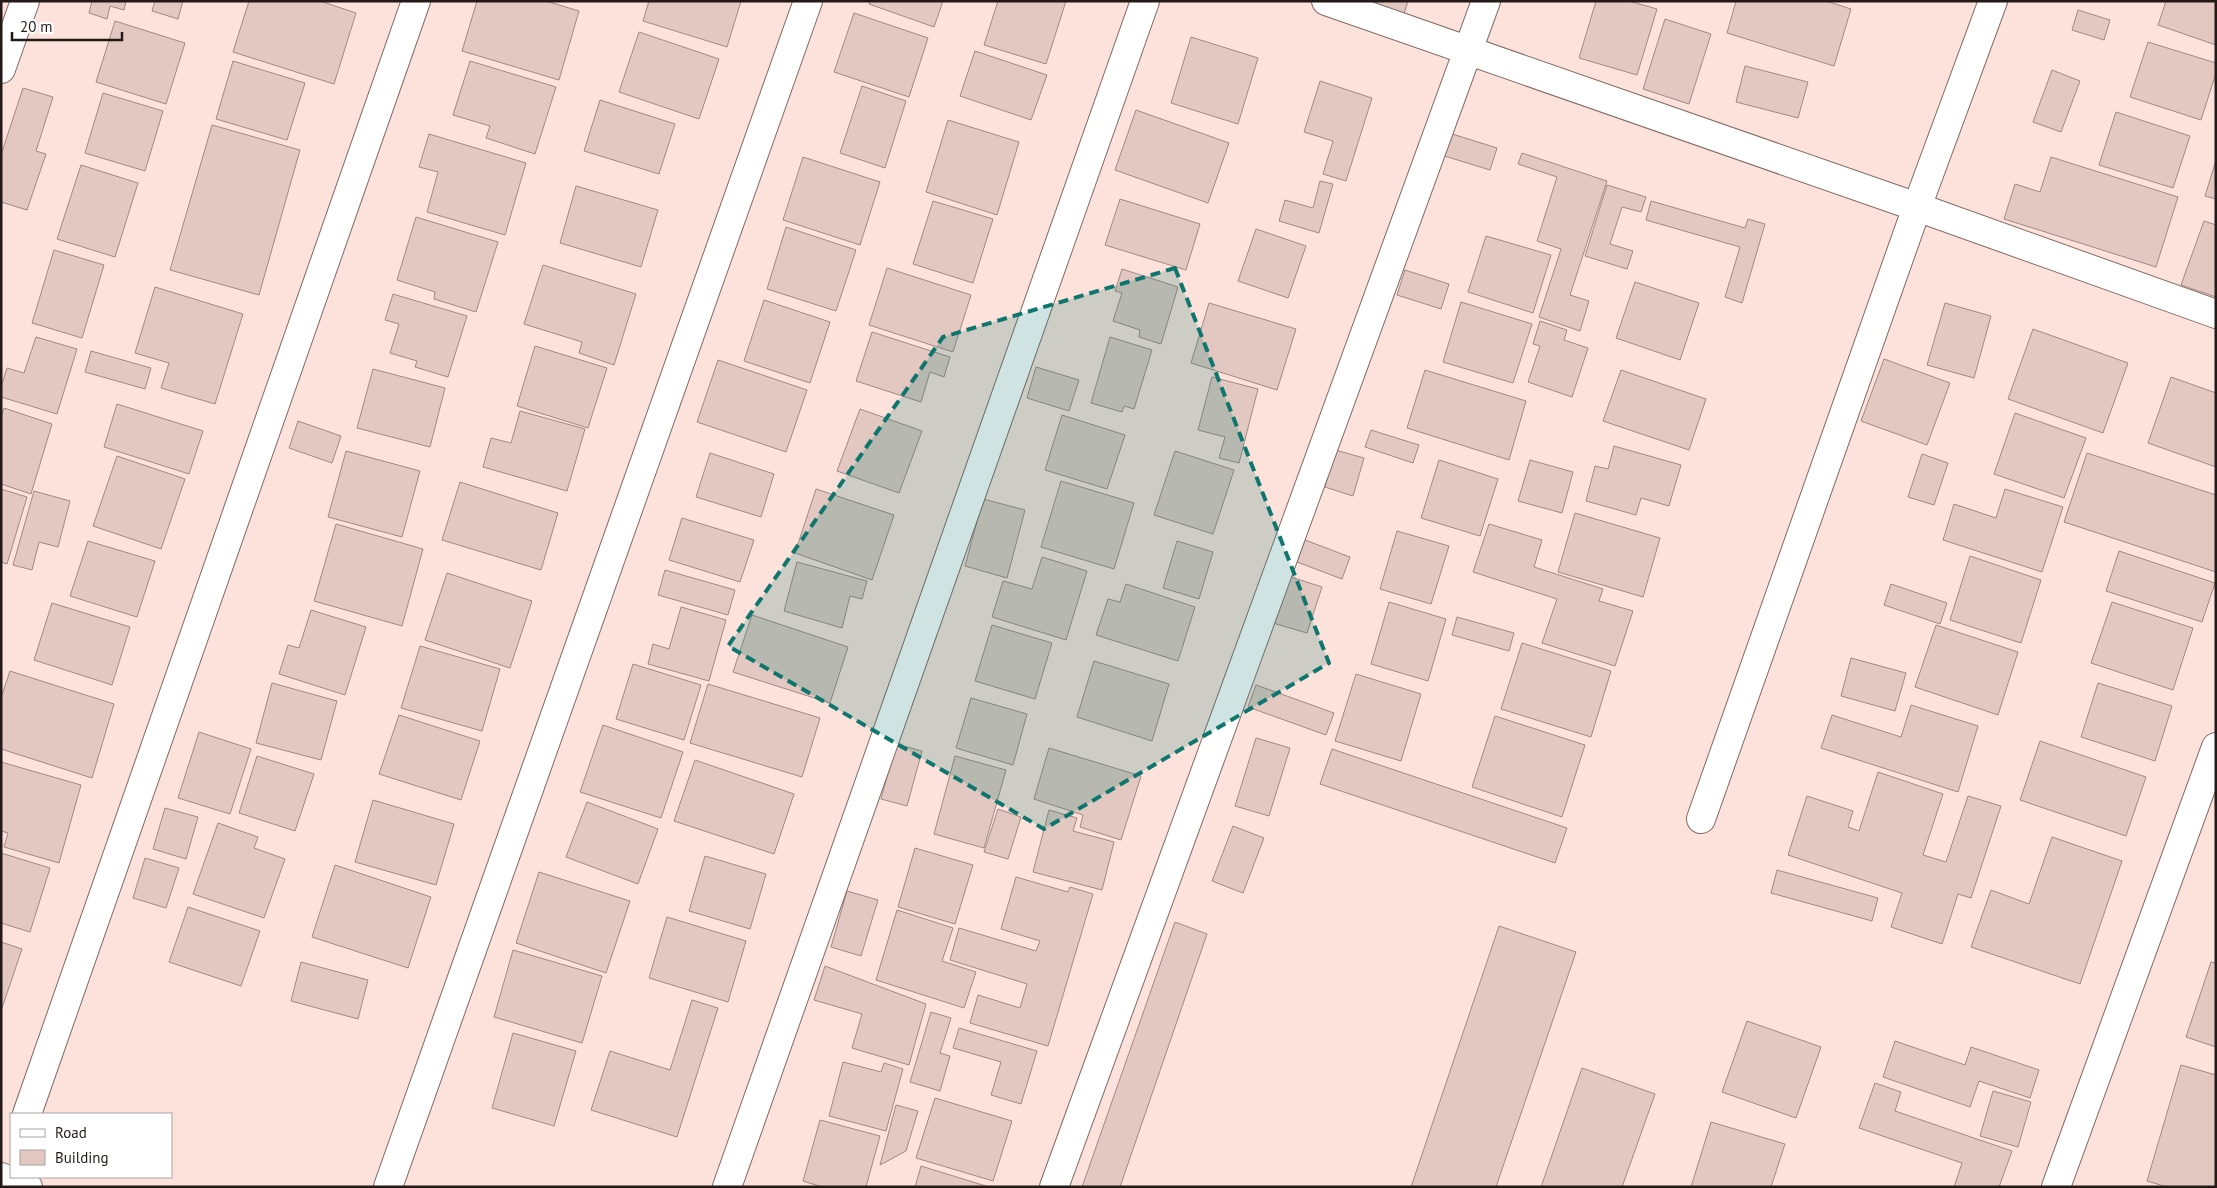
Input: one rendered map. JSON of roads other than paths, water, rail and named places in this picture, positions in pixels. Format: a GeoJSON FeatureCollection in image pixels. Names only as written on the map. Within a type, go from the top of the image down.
{"type":"FeatureCollection","features":[{"type":"Feature","properties":{"kind":"street"},"geometry":{"type":"LineString","coordinates":[[1,69],[25,1]]}},
{"type":"Feature","properties":{"kind":"street"},"geometry":{"type":"LineString","coordinates":[[27,1113],[416,1]]}},
{"type":"Feature","properties":{"kind":"street"},"geometry":{"type":"LineString","coordinates":[[388,1187],[808,1]]}},
{"type":"Feature","properties":{"kind":"street"},"geometry":{"type":"LineString","coordinates":[[727,1187],[1145,1]]}},
{"type":"Feature","properties":{"kind":"street"},"geometry":{"type":"LineString","coordinates":[[1326,1],[1917,207],[2216,314]]}},
{"type":"Feature","properties":{"kind":"street"},"geometry":{"type":"LineString","coordinates":[[1054,1187],[1486,1]]}},
{"type":"Feature","properties":{"kind":"street"},"geometry":{"type":"LineString","coordinates":[[1702,819],[1917,207],[1993,1]]}},
{"type":"Feature","properties":{"kind":"street"},"geometry":{"type":"LineString","coordinates":[[2056,1187],[2216,747]]}}]}
